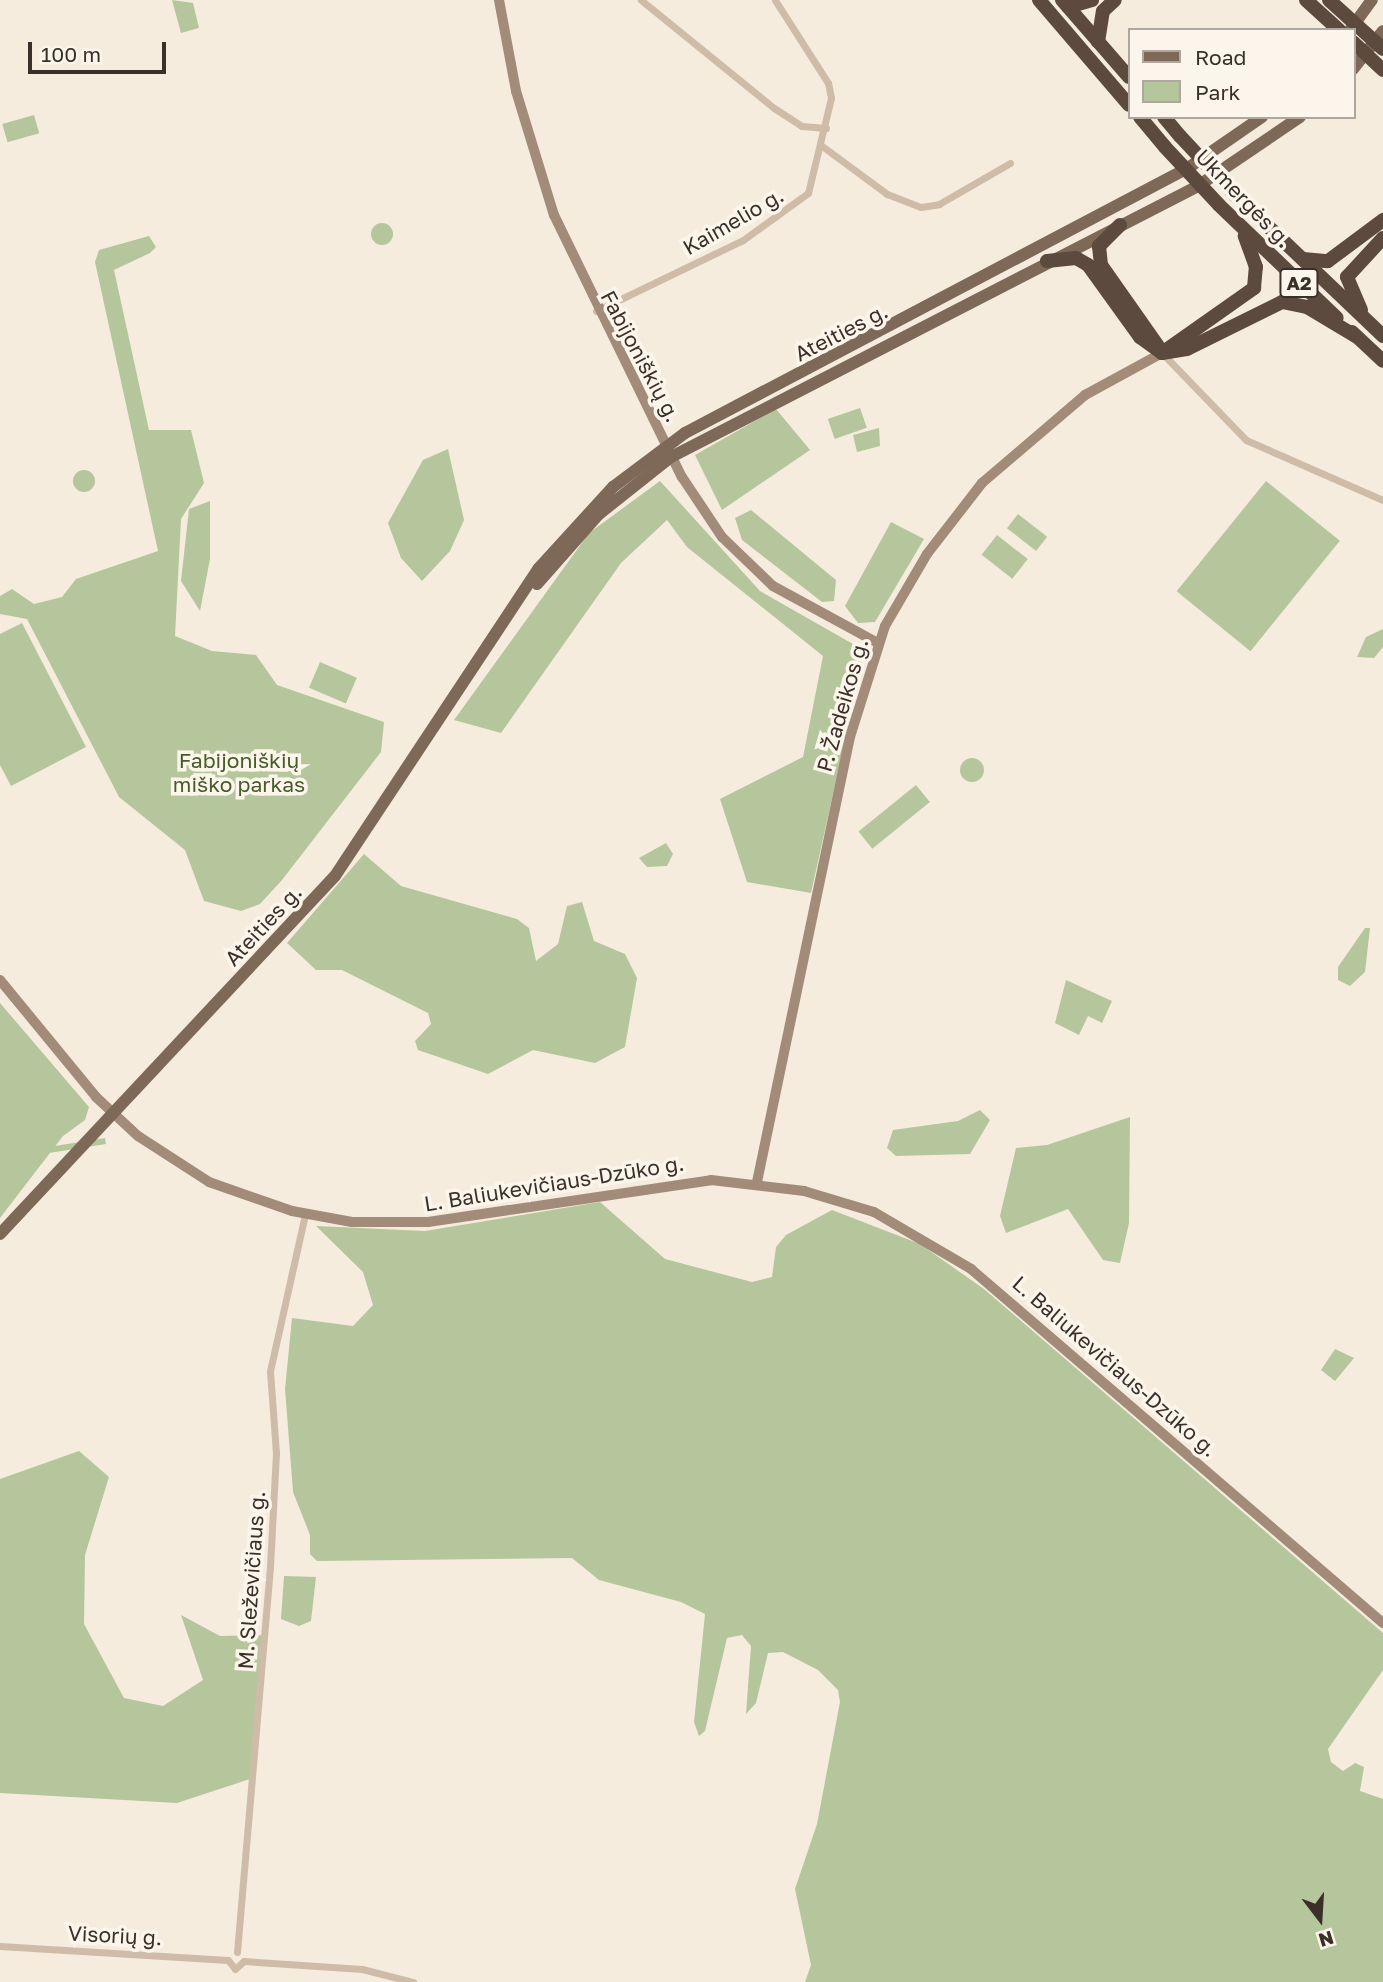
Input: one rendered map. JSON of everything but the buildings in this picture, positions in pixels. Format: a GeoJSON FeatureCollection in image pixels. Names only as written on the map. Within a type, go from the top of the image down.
{"type":"FeatureCollection","features":[{"type":"Feature","properties":{"kind":"highway"},"geometry":{"type":"LineString","coordinates":[[1039,0],[1128,104]]}},
{"type":"Feature","properties":{"kind":"highway"},"geometry":{"type":"LineString","coordinates":[[1065,3],[1092,0]]}},
{"type":"Feature","properties":{"kind":"highway"},"geometry":{"type":"LineString","coordinates":[[1098,42],[1103,11],[1115,0]]}},
{"type":"Feature","properties":{"kind":"highway"},"geometry":{"type":"LineString","coordinates":[[1306,0],[1337,28]]}},
{"type":"Feature","properties":{"kind":"highway"},"geometry":{"type":"LineString","coordinates":[[1329,0],[1352,27]]}},
{"type":"Feature","properties":{"kind":"highway"},"geometry":{"type":"LineString","coordinates":[[1065,3],[1128,76]]}},
{"type":"Feature","properties":{"kind":"highway"},"geometry":{"type":"LineString","coordinates":[[1355,28],[1381,40]]}},
{"type":"Feature","properties":{"kind":"highway"},"geometry":{"type":"LineString","coordinates":[[1355,44],[1383,70]]}},
{"type":"Feature","properties":{"kind":"highway","name":"Ukmergės g."},"geometry":{"type":"LineString","coordinates":[[1142,119],[1219,205],[1383,361]]}},
{"type":"Feature","properties":{"kind":"highway","name":"Ukmergės g."},"geometry":{"type":"LineString","coordinates":[[1166,119],[1234,194],[1378,332]]}},
{"type":"Feature","properties":{"kind":"highway"},"geometry":{"type":"LineString","coordinates":[[1298,257],[1328,261],[1383,220]]}},
{"type":"Feature","properties":{"kind":"highway"},"geometry":{"type":"LineString","coordinates":[[1120,225],[1099,246],[1101,265],[1162,353]]}},
{"type":"Feature","properties":{"kind":"highway"},"geometry":{"type":"LineString","coordinates":[[1162,353],[1254,288],[1256,267],[1242,228]]}},
{"type":"Feature","properties":{"kind":"highway"},"geometry":{"type":"LineString","coordinates":[[1378,332],[1347,276],[1383,238]]}},
{"type":"Feature","properties":{"kind":"highway"},"geometry":{"type":"LineString","coordinates":[[1047,261],[1076,258],[1088,265],[1140,337],[1162,353],[1187,349],[1282,302],[1300,304],[1357,337]]}},
{"type":"Feature","properties":{"kind":"main road"},"geometry":{"type":"LineString","coordinates":[[1352,27],[1372,0]]}},
{"type":"Feature","properties":{"kind":"main road"},"geometry":{"type":"LineString","coordinates":[[1355,67],[1381,40]]}},
{"type":"Feature","properties":{"kind":"main road","name":"Ateities g."},"geometry":{"type":"LineString","coordinates":[[0,1234],[335,876],[570,529],[668,452],[1231,141],[1259,119]]}},
{"type":"Feature","properties":{"kind":"main road","name":"Ateities g."},"geometry":{"type":"LineString","coordinates":[[668,452],[1244,160],[1297,119]]}},
{"type":"Feature","properties":{"kind":"street","name":"Fabijoniškių g."},"geometry":{"type":"LineString","coordinates":[[499,0],[540,177],[596,311],[668,452],[712,525],[746,561],[799,604],[877,643]]}},
{"type":"Feature","properties":{"kind":"street"},"geometry":{"type":"LineString","coordinates":[[640,0],[774,108],[802,126],[826,128]]}},
{"type":"Feature","properties":{"kind":"street","name":"Kaimelio g."},"geometry":{"type":"LineString","coordinates":[[596,311],[780,218],[808,193],[826,128],[828,83],[775,0]]}},
{"type":"Feature","properties":{"kind":"street"},"geometry":{"type":"LineString","coordinates":[[822,146],[887,194],[921,207],[939,204],[1010,163]]}},
{"type":"Feature","properties":{"kind":"street"},"geometry":{"type":"LineString","coordinates":[[1162,353],[1246,440],[1383,500]]}},
{"type":"Feature","properties":{"kind":"street","name":"P. Žadeikos g."},"geometry":{"type":"LineString","coordinates":[[757,1182],[845,760],[877,643],[919,566],[982,483],[1074,403],[1162,353]]}},
{"type":"Feature","properties":{"kind":"street","name":"L. Baliukevičiaus-Dzūko g."},"geometry":{"type":"LineString","coordinates":[[0,980],[111,1113],[209,1182],[305,1214],[428,1223],[650,1185],[757,1182],[844,1200],[948,1252],[1383,1623]]}},
{"type":"Feature","properties":{"kind":"street","name":"M. Sleževičiaus g."},"geometry":{"type":"LineString","coordinates":[[237,1952],[270,1567],[276,1453],[271,1371],[305,1214]]}},
{"type":"Feature","properties":{"kind":"street","name":"Visorių g."},"geometry":{"type":"LineString","coordinates":[[0,1946],[228,1960]]}},
{"type":"Feature","properties":{"kind":"street"},"geometry":{"type":"LineString","coordinates":[[244,1961],[237,1952],[228,1960],[235,1969],[244,1961],[362,1969],[413,1982]]}},
{"type":"Feature","properties":{"kind":"green space"},"geometry":{"type":"Polygon","coordinates":[[[172,0],[193,3],[199,28],[181,33],[172,0]]]}},
{"type":"Feature","properties":{"kind":"green space"},"geometry":{"type":"Polygon","coordinates":[[[34,115],[39,133],[8,142],[2,124],[34,115]]]}},
{"type":"Feature","properties":{"kind":"green space"},"geometry":{"type":"Polygon","coordinates":[[[382,223],[390,226],[393,234],[390,242],[382,245],[374,242],[371,234],[374,226],[382,223]]]}},
{"type":"Feature","properties":{"kind":"green space","name":"Fabijoniškių miško parkas"},"geometry":{"type":"Polygon","coordinates":[[[149,236],[156,247],[150,253],[114,270],[149,430],[191,430],[204,483],[181,519],[175,636],[212,651],[256,655],[277,685],[384,722],[381,752],[282,880],[260,904],[241,911],[204,901],[185,850],[119,797],[27,619],[0,614],[0,596],[12,589],[34,604],[62,597],[76,579],[158,551],[95,262],[99,250],[149,236]]]}},
{"type":"Feature","properties":{"kind":"green space"},"geometry":{"type":"Polygon","coordinates":[[[860,408],[867,428],[835,439],[828,419],[860,408]]]}},
{"type":"Feature","properties":{"kind":"green space"},"geometry":{"type":"Polygon","coordinates":[[[776,409],[810,450],[722,510],[695,455],[776,409]]]}},
{"type":"Feature","properties":{"kind":"green space"},"geometry":{"type":"Polygon","coordinates":[[[879,428],[880,446],[857,452],[853,435],[879,428]]]}},
{"type":"Feature","properties":{"kind":"green space"},"geometry":{"type":"Polygon","coordinates":[[[448,449],[464,520],[450,551],[422,581],[401,558],[388,523],[423,460],[448,449]]]}},
{"type":"Feature","properties":{"kind":"green space"},"geometry":{"type":"Polygon","coordinates":[[[80,470],[88,470],[95,477],[95,485],[88,492],[80,492],[73,485],[73,477],[80,470]]]}},
{"type":"Feature","properties":{"kind":"green space"},"geometry":{"type":"Polygon","coordinates":[[[660,481],[760,591],[860,648],[862,663],[811,893],[747,882],[720,799],[803,757],[823,656],[687,547],[667,520],[621,563],[501,733],[454,720],[589,533],[660,481]]]}},
{"type":"Feature","properties":{"kind":"green space"},"geometry":{"type":"Polygon","coordinates":[[[1266,481],[1340,541],[1250,651],[1177,591],[1266,481]]]}},
{"type":"Feature","properties":{"kind":"green space"},"geometry":{"type":"Polygon","coordinates":[[[210,501],[210,559],[200,611],[181,581],[189,509],[210,501]]]}},
{"type":"Feature","properties":{"kind":"green space"},"geometry":{"type":"Polygon","coordinates":[[[751,510],[836,580],[834,601],[822,602],[742,540],[735,518],[751,510]]]}},
{"type":"Feature","properties":{"kind":"green space"},"geometry":{"type":"Polygon","coordinates":[[[1018,514],[1047,537],[1036,551],[1007,528],[1018,514]]]}},
{"type":"Feature","properties":{"kind":"green space"},"geometry":{"type":"Polygon","coordinates":[[[891,522],[924,539],[875,622],[858,623],[845,606],[891,522]]]}},
{"type":"Feature","properties":{"kind":"green space"},"geometry":{"type":"Polygon","coordinates":[[[997,535],[1028,559],[1012,579],[982,555],[997,535]]]}},
{"type":"Feature","properties":{"kind":"green space"},"geometry":{"type":"Polygon","coordinates":[[[22,623],[86,747],[11,786],[0,765],[0,634],[22,623]]]}},
{"type":"Feature","properties":{"kind":"green space"},"geometry":{"type":"Polygon","coordinates":[[[1383,629],[1383,647],[1374,658],[1357,657],[1366,637],[1383,629]]]}},
{"type":"Feature","properties":{"kind":"green space"},"geometry":{"type":"Polygon","coordinates":[[[320,662],[357,678],[346,703],[309,688],[320,662]]]}},
{"type":"Feature","properties":{"kind":"green space"},"geometry":{"type":"Polygon","coordinates":[[[972,758],[983,765],[984,770],[977,781],[972,782],[961,775],[960,770],[967,759],[972,758]]]}},
{"type":"Feature","properties":{"kind":"green space"},"geometry":{"type":"Polygon","coordinates":[[[916,785],[930,802],[872,849],[858,832],[916,785]]]}},
{"type":"Feature","properties":{"kind":"green space"},"geometry":{"type":"Polygon","coordinates":[[[666,843],[673,854],[667,866],[647,867],[639,858],[666,843]]]}},
{"type":"Feature","properties":{"kind":"green space"},"geometry":{"type":"Polygon","coordinates":[[[364,854],[401,886],[517,919],[529,928],[536,961],[558,944],[567,906],[582,902],[594,941],[625,954],[637,978],[625,1047],[595,1063],[533,1050],[488,1074],[418,1050],[415,1041],[431,1024],[428,1013],[342,970],[316,970],[287,943],[364,854]]]}},
{"type":"Feature","properties":{"kind":"green space"},"geometry":{"type":"Polygon","coordinates":[[[1365,928],[1370,928],[1365,972],[1350,986],[1338,980],[1338,967],[1365,928]]]}},
{"type":"Feature","properties":{"kind":"green space"},"geometry":{"type":"Polygon","coordinates":[[[1066,980],[1112,1001],[1102,1023],[1088,1016],[1079,1035],[1055,1023],[1066,980]]]}},
{"type":"Feature","properties":{"kind":"green space"},"geometry":{"type":"Polygon","coordinates":[[[0,1003],[89,1107],[85,1120],[63,1136],[0,1218],[0,1003]]]}},
{"type":"Feature","properties":{"kind":"green space"},"geometry":{"type":"Polygon","coordinates":[[[980,1110],[990,1120],[970,1154],[896,1156],[887,1148],[893,1130],[958,1121],[980,1110]]]}},
{"type":"Feature","properties":{"kind":"green space"},"geometry":{"type":"Polygon","coordinates":[[[1130,1117],[1129,1223],[1120,1263],[1103,1260],[1068,1209],[1006,1233],[1000,1216],[1016,1148],[1047,1145],[1130,1117]]]}},
{"type":"Feature","properties":{"kind":"green space"},"geometry":{"type":"Polygon","coordinates":[[[105,1138],[106,1144],[0,1161],[0,1155],[105,1138]]]}},
{"type":"Feature","properties":{"kind":"green space"},"geometry":{"type":"Polygon","coordinates":[[[600,1202],[665,1259],[752,1282],[772,1277],[776,1247],[786,1235],[832,1210],[920,1244],[984,1289],[1383,1633],[1383,1670],[1328,1749],[1331,1762],[1343,1771],[1355,1763],[1364,1767],[1360,1791],[1383,1799],[1383,1982],[805,1982],[811,1965],[795,1889],[817,1824],[840,1702],[838,1690],[818,1670],[783,1652],[768,1653],[756,1703],[746,1714],[751,1646],[742,1635],[727,1638],[705,1731],[699,1736],[694,1722],[705,1614],[681,1602],[599,1580],[572,1558],[317,1561],[310,1554],[310,1535],[293,1492],[285,1389],[292,1318],[353,1326],[373,1305],[363,1272],[316,1226],[425,1231],[600,1202]]]}},
{"type":"Feature","properties":{"kind":"green space"},"geometry":{"type":"Polygon","coordinates":[[[1335,1349],[1354,1358],[1335,1381],[1321,1370],[1335,1349]]]}},
{"type":"Feature","properties":{"kind":"green space"},"geometry":{"type":"Polygon","coordinates":[[[79,1451],[109,1477],[85,1555],[84,1624],[124,1698],[163,1706],[203,1680],[181,1615],[220,1636],[262,1635],[250,1779],[177,1803],[0,1793],[0,1479],[79,1451]]]}},
{"type":"Feature","properties":{"kind":"green space"},"geometry":{"type":"Polygon","coordinates":[[[284,1576],[316,1577],[311,1621],[299,1626],[281,1619],[284,1576]]]}}]}
